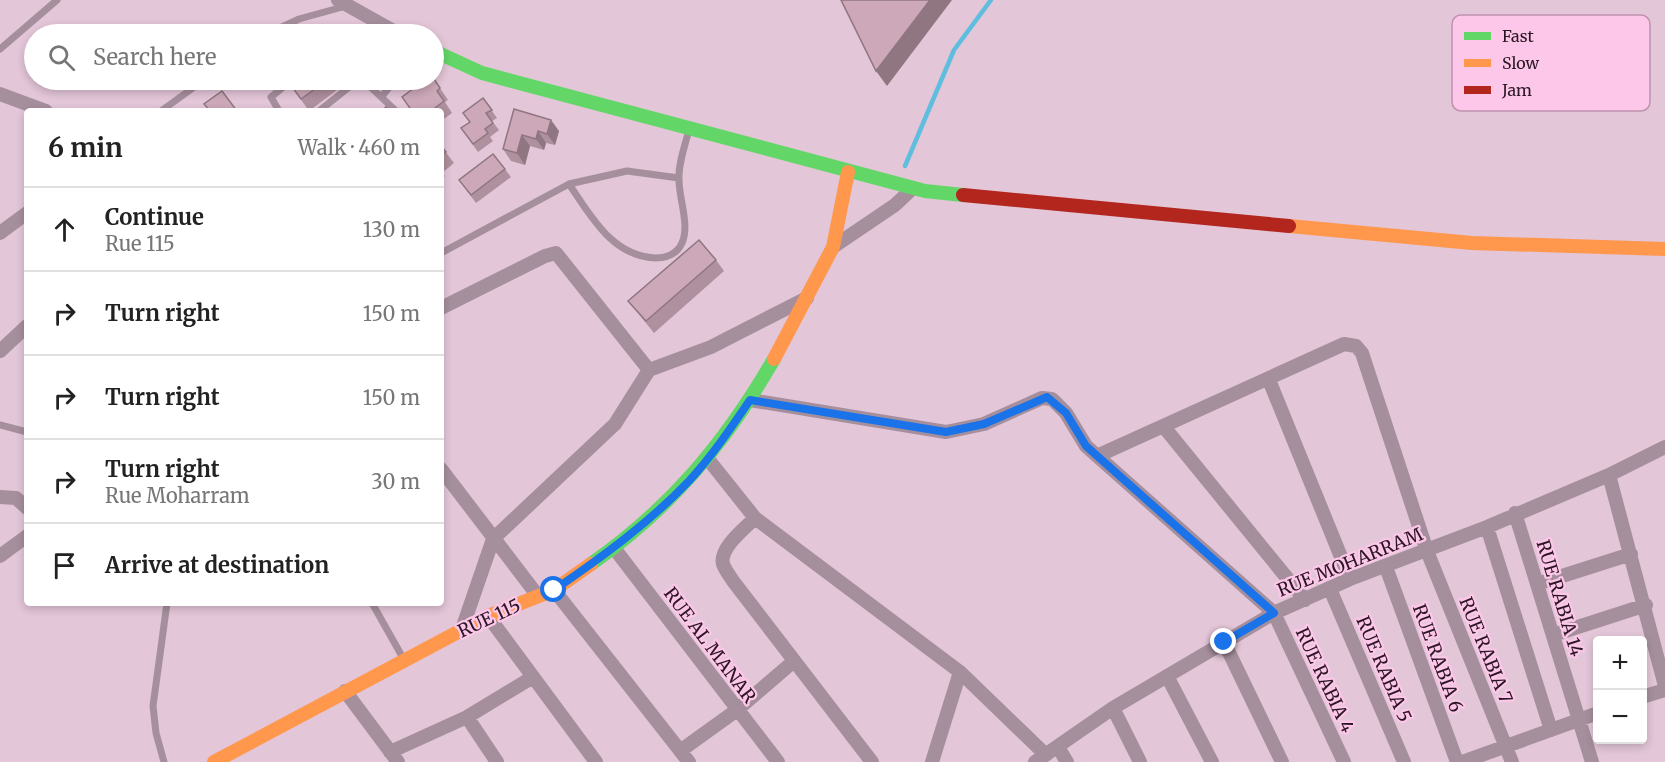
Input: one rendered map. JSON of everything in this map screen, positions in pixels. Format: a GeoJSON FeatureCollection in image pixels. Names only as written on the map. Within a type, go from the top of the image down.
{"type":"FeatureCollection","features":[{"type":"Feature","properties":{"kind":"street"},"geometry":{"type":"LineString","coordinates":[[343,3],[381,24]]}},
{"type":"Feature","properties":{"kind":"street"},"geometry":{"type":"LineString","coordinates":[[444,56],[482,73],[913,188],[1472,243],[1665,249]]}},
{"type":"Feature","properties":{"kind":"street"},"geometry":{"type":"LineString","coordinates":[[0,94],[38,108]]}},
{"type":"Feature","properties":{"kind":"street","name":"RUE 115"},"geometry":{"type":"LineString","coordinates":[[214,762],[462,629],[488,616],[554,590],[614,548],[675,494],[708,459],[750,400],[807,298],[833,247],[848,172]]}},
{"type":"Feature","properties":{"kind":"street"},"geometry":{"type":"LineString","coordinates":[[833,247],[895,206],[913,188]]}},
{"type":"Feature","properties":{"kind":"street"},"geometry":{"type":"LineString","coordinates":[[0,233],[24,215]]}},
{"type":"Feature","properties":{"kind":"street"},"geometry":{"type":"LineString","coordinates":[[444,306],[536,260],[556,254],[649,370]]}},
{"type":"Feature","properties":{"kind":"street"},"geometry":{"type":"LineString","coordinates":[[462,629],[493,538],[615,424],[649,370],[711,347],[807,298]]}},
{"type":"Feature","properties":{"kind":"street"},"geometry":{"type":"LineString","coordinates":[[0,351],[24,329]]}},
{"type":"Feature","properties":{"kind":"street","name":"RUE RABIA 7"},"geometry":{"type":"LineString","coordinates":[[1269,380],[1344,344],[1354,345],[1360,350],[1426,551],[1512,762]]}},
{"type":"Feature","properties":{"kind":"street"},"geometry":{"type":"LineString","coordinates":[[1097,456],[1269,380],[1350,579]]}},
{"type":"Feature","properties":{"kind":"street"},"geometry":{"type":"LineString","coordinates":[[750,400],[946,432],[984,424],[1047,397],[1058,404],[1086,446],[1274,613]]}},
{"type":"Feature","properties":{"kind":"street"},"geometry":{"type":"LineString","coordinates":[[1164,426],[1305,600]]}},
{"type":"Feature","properties":{"kind":"street","name":"RUE MOHARRAM"},"geometry":{"type":"LineString","coordinates":[[1047,754],[1113,708],[1274,613],[1350,579],[1487,527],[1515,513],[1609,475],[1665,447]]}},
{"type":"Feature","properties":{"kind":"street"},"geometry":{"type":"LineString","coordinates":[[708,459],[755,518],[960,672],[1047,754],[1067,762]]}},
{"type":"Feature","properties":{"kind":"street"},"geometry":{"type":"LineString","coordinates":[[444,473],[538,596]]}},
{"type":"Feature","properties":{"kind":"street"},"geometry":{"type":"LineString","coordinates":[[1609,475],[1646,605],[1665,688],[1647,696]]}},
{"type":"Feature","properties":{"kind":"street"},"geometry":{"type":"LineString","coordinates":[[0,497],[21,500],[24,504]]}},
{"type":"Feature","properties":{"kind":"street","name":"RUE RABIA 14"},"geometry":{"type":"LineString","coordinates":[[1515,513],[1592,762]]}},
{"type":"Feature","properties":{"kind":"street"},"geometry":{"type":"LineString","coordinates":[[755,518],[731,543],[723,555],[723,564],[872,762]]}},
{"type":"Feature","properties":{"kind":"street"},"geometry":{"type":"LineString","coordinates":[[1487,527],[1551,730]]}},
{"type":"Feature","properties":{"kind":"street"},"geometry":{"type":"LineString","coordinates":[[0,556],[24,538]]}},
{"type":"Feature","properties":{"kind":"street","name":"RUE AL MANAR"},"geometry":{"type":"LineString","coordinates":[[614,548],[778,762]]}},
{"type":"Feature","properties":{"kind":"street"},"geometry":{"type":"LineString","coordinates":[[1537,584],[1631,554]]}},
{"type":"Feature","properties":{"kind":"street","name":"RUE RABIA 6"},"geometry":{"type":"LineString","coordinates":[[1386,567],[1457,762]]}},
{"type":"Feature","properties":{"kind":"street","name":"RUE RABIA 5"},"geometry":{"type":"LineString","coordinates":[[1330,589],[1404,762]]}},
{"type":"Feature","properties":{"kind":"street"},"geometry":{"type":"LineString","coordinates":[[554,590],[685,756],[794,661]]}},
{"type":"Feature","properties":{"kind":"street"},"geometry":{"type":"LineString","coordinates":[[1553,635],[1646,605]]}},
{"type":"Feature","properties":{"kind":"street","name":"RUE RABIA 4"},"geometry":{"type":"LineString","coordinates":[[1274,613],[1344,762]]}},
{"type":"Feature","properties":{"kind":"street"},"geometry":{"type":"LineString","coordinates":[[488,616],[596,762]]}},
{"type":"Feature","properties":{"kind":"street"},"geometry":{"type":"LineString","coordinates":[[1224,642],[1282,762]]}},
{"type":"Feature","properties":{"kind":"street"},"geometry":{"type":"LineString","coordinates":[[932,762],[960,672]]}},
{"type":"Feature","properties":{"kind":"street"},"geometry":{"type":"LineString","coordinates":[[1167,676],[1212,762]]}},
{"type":"Feature","properties":{"kind":"street"},"geometry":{"type":"LineString","coordinates":[[345,691],[394,757],[533,677]]}},
{"type":"Feature","properties":{"kind":"street"},"geometry":{"type":"LineString","coordinates":[[1113,708],[1140,762]]}},
{"type":"Feature","properties":{"kind":"street"},"geometry":{"type":"LineString","coordinates":[[1462,762],[1593,715]]}},
{"type":"Feature","properties":{"kind":"street"},"geometry":{"type":"LineString","coordinates":[[466,717],[497,762]]}},
{"type":"Feature","properties":{"kind":"lane"},"geometry":{"type":"LineString","coordinates":[[26,24],[48,3],[57,0]]}},
{"type":"Feature","properties":{"kind":"lane"},"geometry":{"type":"LineString","coordinates":[[288,24],[343,3]]}},
{"type":"Feature","properties":{"kind":"lane"},"geometry":{"type":"LineString","coordinates":[[0,49],[24,26]]}},
{"type":"Feature","properties":{"kind":"lane"},"geometry":{"type":"LineString","coordinates":[[165,108],[190,90]]}},
{"type":"Feature","properties":{"kind":"lane"},"geometry":{"type":"LineString","coordinates":[[277,108],[271,97],[280,90]]}},
{"type":"Feature","properties":{"kind":"lane"},"geometry":{"type":"LineString","coordinates":[[323,108],[345,90]]}},
{"type":"Feature","properties":{"kind":"lane"},"geometry":{"type":"LineString","coordinates":[[376,90],[394,108]]}},
{"type":"Feature","properties":{"kind":"lane"},"geometry":{"type":"LineString","coordinates":[[383,95],[387,90]]}},
{"type":"Feature","properties":{"kind":"lane"},"geometry":{"type":"LineString","coordinates":[[569,184],[593,219],[618,247],[636,256],[665,258],[675,252],[682,243],[685,229],[677,177],[687,129]]}},
{"type":"Feature","properties":{"kind":"lane"},"geometry":{"type":"LineString","coordinates":[[444,251],[569,184],[627,171],[677,177]]}},
{"type":"Feature","properties":{"kind":"lane"},"geometry":{"type":"LineString","coordinates":[[0,425],[24,431]]}},
{"type":"Feature","properties":{"kind":"lane"},"geometry":{"type":"LineString","coordinates":[[164,762],[156,733],[153,706],[167,606]]}},
{"type":"Feature","properties":{"kind":"lane"},"geometry":{"type":"LineString","coordinates":[[374,606],[404,660]]}},
{"type":"Feature","properties":{"kind":"building"},"geometry":{"type":"Polygon","coordinates":[[[841,0],[930,0],[876,71],[841,0]]]}},
{"type":"Feature","properties":{"kind":"building"},"geometry":{"type":"Polygon","coordinates":[[[294,90],[313,90],[301,99],[294,90]]]}},
{"type":"Feature","properties":{"kind":"building"},"geometry":{"type":"Polygon","coordinates":[[[411,90],[438,90],[444,101],[435,108],[410,108],[402,97],[411,90]]]}},
{"type":"Feature","properties":{"kind":"building"},"geometry":{"type":"Polygon","coordinates":[[[222,91],[235,108],[207,108],[204,104],[222,91]]]}},
{"type":"Feature","properties":{"kind":"building"},"geometry":{"type":"Polygon","coordinates":[[[483,98],[492,110],[486,113],[493,123],[485,129],[488,133],[473,144],[461,128],[470,122],[463,113],[483,98]]]}},
{"type":"Feature","properties":{"kind":"building"},"geometry":{"type":"Polygon","coordinates":[[[514,109],[551,120],[547,134],[538,131],[536,139],[522,135],[517,153],[503,149],[514,109]]]}},
{"type":"Feature","properties":{"kind":"building"},"geometry":{"type":"Polygon","coordinates":[[[493,154],[505,169],[471,195],[459,180],[493,154]]]}},
{"type":"Feature","properties":{"kind":"building"},"geometry":{"type":"Polygon","coordinates":[[[699,240],[716,260],[646,321],[628,301],[699,240]]]}},
{"type":"Feature","properties":{"kind":"waterway"},"geometry":{"type":"LineString","coordinates":[[905,166],[954,50],[991,0]]}},
{"type":"Feature","properties":{"kind":"traffic: fast"},"geometry":{"type":"LineString","coordinates":[[444,56],[482,73],[925,191],[963,195]]}},
{"type":"Feature","properties":{"kind":"traffic: fast"},"geometry":{"type":"LineString","coordinates":[[591,564],[646,520],[694,472],[736,418],[774,359]]}},
{"type":"Feature","properties":{"kind":"traffic: slow"},"geometry":{"type":"LineString","coordinates":[[774,359],[833,247],[848,172]]}},
{"type":"Feature","properties":{"kind":"traffic: slow"},"geometry":{"type":"LineString","coordinates":[[1289,226],[1472,243],[1665,249]]}},
{"type":"Feature","properties":{"kind":"traffic: slow"},"geometry":{"type":"LineString","coordinates":[[214,762],[488,616],[554,590],[591,564]]}},
{"type":"Feature","properties":{"kind":"traffic: jam"},"geometry":{"type":"LineString","coordinates":[[963,195],[1289,226]]}},
{"type":"Feature","properties":{"kind":"route"},"geometry":{"type":"LineString","coordinates":[[554,590],[614,548],[688,482],[718,446],[750,400],[946,432],[984,424],[1047,397],[1066,413],[1086,446],[1274,613],[1224,642]]}}]}
